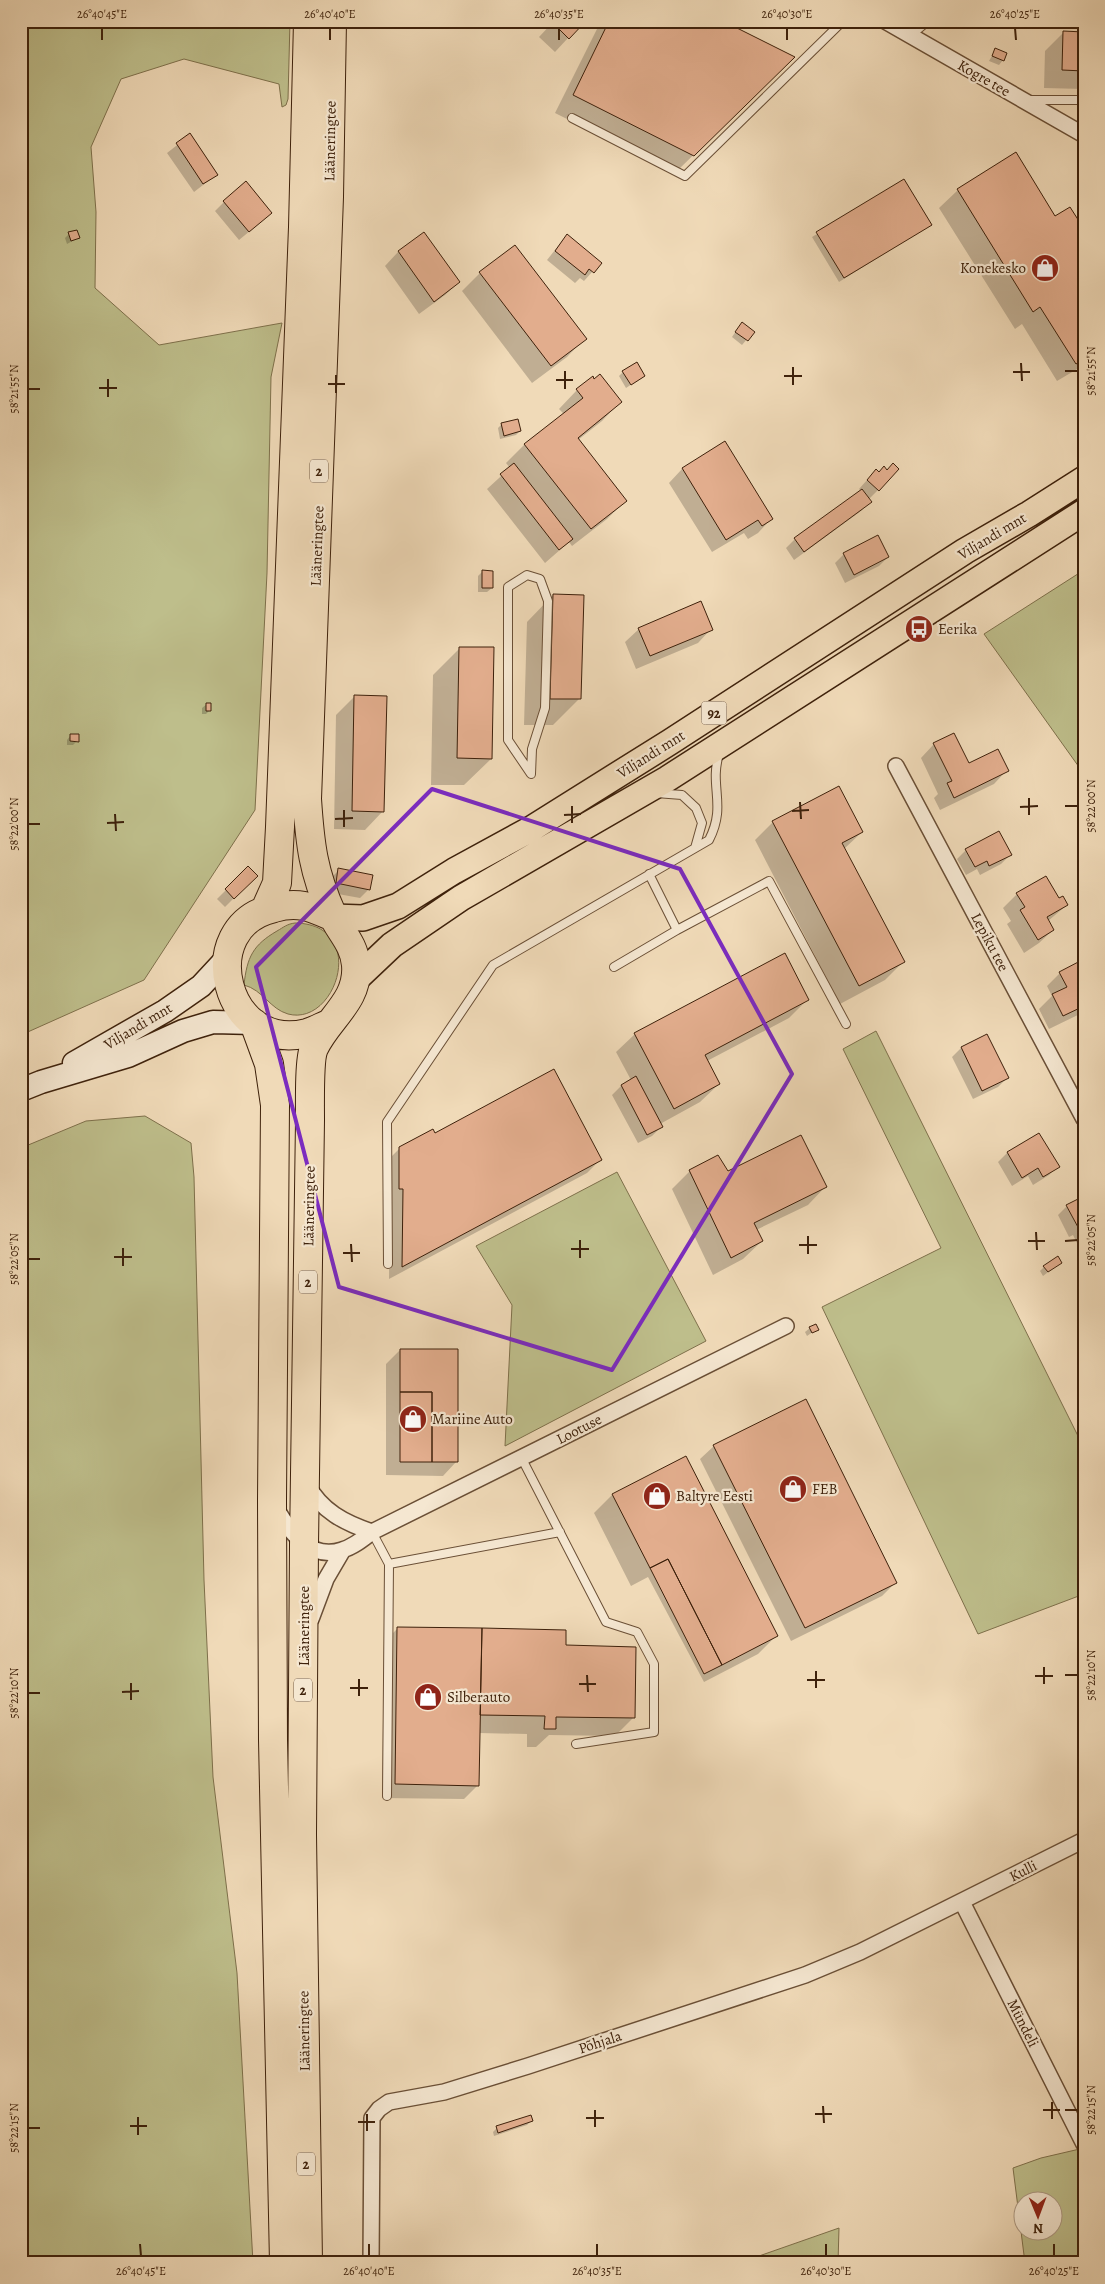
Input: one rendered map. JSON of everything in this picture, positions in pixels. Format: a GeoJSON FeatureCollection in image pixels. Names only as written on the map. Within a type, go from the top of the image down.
{"type":"FeatureCollection","features":[{"type":"Feature","properties":{"kind":"highway","name":"Lääneringtee"},"geometry":{"type":"LineString","coordinates":[[264,910],[277,883],[280,827],[303,227],[308,21]]}},
{"type":"Feature","properties":{"kind":"highway","name":"Lääneringtee"},"geometry":{"type":"LineString","coordinates":[[308,2263],[302,1835],[310,1120],[313,1050],[328,1024],[342,1011],[351,995],[355,980],[354,953],[348,939],[333,917],[319,884],[311,849],[307,799],[329,197],[332,21]]}},
{"type":"Feature","properties":{"kind":"highway","name":"Lääneringtee"},"geometry":{"type":"LineString","coordinates":[[328,1024],[307,1033],[288,1035],[272,1032],[254,1023],[239,1010],[231,995],[226,976],[227,958],[233,940],[241,928],[264,910],[285,905],[304,906],[333,917]]}},
{"type":"Feature","properties":{"kind":"highway","name":"Lääneringtee"},"geometry":{"type":"LineString","coordinates":[[254,1023],[269,1064],[275,1105],[272,1500],[273,1740],[284,2263]]}},
{"type":"Feature","properties":{"kind":"main road","name":"Viljandi mnt"},"geometry":{"type":"LineString","coordinates":[[333,917],[363,918],[398,906],[531,829],[670,742],[966,551],[1030,514],[1084,479]]}},
{"type":"Feature","properties":{"kind":"main road","name":"Viljandi mnt"},"geometry":{"type":"LineString","coordinates":[[355,980],[392,944],[461,898],[721,745],[1084,512]]}},
{"type":"Feature","properties":{"kind":"street","name":"Kogre tee"},"geometry":{"type":"LineString","coordinates":[[885,21],[1084,135]]}},
{"type":"Feature","properties":{"kind":"street","name":"Lepiku tee"},"geometry":{"type":"LineString","coordinates":[[896,766],[1084,1119]]}},
{"type":"Feature","properties":{"kind":"street","name":"Viljandi mnt"},"geometry":{"type":"LineString","coordinates":[[31,1086],[164,1011],[201,986],[227,958]]}},
{"type":"Feature","properties":{"kind":"street","name":"Viljandi mnt"},"geometry":{"type":"LineString","coordinates":[[31,1086],[128,1056],[183,1031],[213,1022],[254,1023]]}},
{"type":"Feature","properties":{"kind":"street","name":"Lootuse"},"geometry":{"type":"LineString","coordinates":[[342,1550],[372,1532],[786,1326]]}},
{"type":"Feature","properties":{"kind":"street"},"geometry":{"type":"LineString","coordinates":[[305,1474],[312,1493],[324,1507],[344,1521],[372,1532]]}},
{"type":"Feature","properties":{"kind":"street"},"geometry":{"type":"LineString","coordinates":[[272,1500],[288,1528],[304,1544],[324,1551],[342,1550]]}},
{"type":"Feature","properties":{"kind":"street"},"geometry":{"type":"LineString","coordinates":[[304,1642],[321,1591],[342,1550]]}},
{"type":"Feature","properties":{"kind":"street","name":"Kulli"},"geometry":{"type":"LineString","coordinates":[[962,1902],[1084,1840]]}},
{"type":"Feature","properties":{"kind":"street","name":"Mündeli"},"geometry":{"type":"LineString","coordinates":[[962,1902],[1084,2144]]}},
{"type":"Feature","properties":{"kind":"street","name":"Põhjala"},"geometry":{"type":"LineString","coordinates":[[371,2263],[372,2118],[379,2109],[389,2102],[453,2089],[805,1975],[860,1952],[962,1902]]}},
{"type":"Feature","properties":{"kind":"lane"},"geometry":{"type":"LineString","coordinates":[[572,118],[685,176],[843,21]]}},
{"type":"Feature","properties":{"kind":"lane"},"geometry":{"type":"LineString","coordinates":[[910,36],[928,21]]}},
{"type":"Feature","properties":{"kind":"lane"},"geometry":{"type":"LineString","coordinates":[[1022,100],[1084,100]]}},
{"type":"Feature","properties":{"kind":"lane"},"geometry":{"type":"LineString","coordinates":[[527,575],[540,579],[548,601],[545,708],[532,749],[531,774],[508,740],[508,587],[527,575]]}},
{"type":"Feature","properties":{"kind":"lane"},"geometry":{"type":"LineString","coordinates":[[388,1264],[387,1122],[493,965],[709,840],[717,825],[719,807],[716,764],[721,745]]}},
{"type":"Feature","properties":{"kind":"lane"},"geometry":{"type":"LineString","coordinates":[[644,792],[682,795],[696,808],[702,823],[695,848]]}},
{"type":"Feature","properties":{"kind":"lane"},"geometry":{"type":"LineString","coordinates":[[649,874],[677,930]]}},
{"type":"Feature","properties":{"kind":"lane"},"geometry":{"type":"LineString","coordinates":[[614,967],[677,930],[769,881],[846,1024]]}},
{"type":"Feature","properties":{"kind":"lane"},"geometry":{"type":"LineString","coordinates":[[522,1458],[606,1622],[637,1632],[654,1664],[654,1732],[576,1744]]}},
{"type":"Feature","properties":{"kind":"lane"},"geometry":{"type":"LineString","coordinates":[[372,1532],[389,1564],[387,1796]]}},
{"type":"Feature","properties":{"kind":"lane"},"geometry":{"type":"LineString","coordinates":[[389,1564],[560,1532]]}},
{"type":"Feature","properties":{"kind":"highlighted area"},"geometry":{"type":"Polygon","coordinates":[[[432,789],[680,869],[792,1074],[612,1370],[339,1287],[256,967],[432,789]]]}},
{"type":"Feature","properties":{"kind":"green space"},"geometry":{"type":"Polygon","coordinates":[[[21,21],[290,21],[288,99],[286,105],[282,107],[279,84],[184,59],[121,79],[91,147],[96,212],[95,288],[159,345],[282,323],[271,377],[267,573],[255,810],[144,980],[21,1035],[21,21]]]}},
{"type":"Feature","properties":{"kind":"green space"},"geometry":{"type":"Polygon","coordinates":[[[1084,570],[1084,774],[984,634],[1084,570]]]}},
{"type":"Feature","properties":{"kind":"green space"},"geometry":{"type":"Polygon","coordinates":[[[295,923],[318,928],[332,939],[338,956],[338,974],[331,991],[320,1005],[305,1014],[282,1012],[251,987],[244,985],[249,959],[257,947],[269,936],[295,923]]]}},
{"type":"Feature","properties":{"kind":"green space"},"geometry":{"type":"Polygon","coordinates":[[[876,1031],[1084,1448],[1084,1594],[978,1634],[822,1307],[941,1248],[843,1049],[876,1031]]]}},
{"type":"Feature","properties":{"kind":"green space"},"geometry":{"type":"Polygon","coordinates":[[[145,1116],[191,1143],[194,1177],[204,1580],[213,1777],[237,1973],[253,2263],[21,2263],[21,1148],[86,1121],[145,1116]]]}},
{"type":"Feature","properties":{"kind":"green space"},"geometry":{"type":"Polygon","coordinates":[[[617,1172],[706,1341],[505,1446],[512,1305],[476,1246],[617,1172]]]}},
{"type":"Feature","properties":{"kind":"green space"},"geometry":{"type":"Polygon","coordinates":[[[1084,2148],[1084,2263],[1025,2263],[1022,2242],[1062,2242],[1062,2192],[1016,2192],[1013,2168],[1041,2158],[1084,2148]]]}},
{"type":"Feature","properties":{"kind":"green space"},"geometry":{"type":"Polygon","coordinates":[[[839,2228],[838,2263],[739,2263],[839,2228]]]}},
{"type":"Feature","properties":{"kind":"building"},"geometry":{"type":"Polygon","coordinates":[[[553,21],[586,21],[569,39],[553,21]]]}},
{"type":"Feature","properties":{"kind":"building"},"geometry":{"type":"Polygon","coordinates":[[[609,21],[723,21],[795,57],[694,156],[573,95],[609,21]]]}},
{"type":"Feature","properties":{"kind":"building"},"geometry":{"type":"Polygon","coordinates":[[[1063,31],[1084,32],[1084,71],[1062,70],[1063,31]]]}},
{"type":"Feature","properties":{"kind":"building"},"geometry":{"type":"Polygon","coordinates":[[[995,48],[1007,53],[1004,61],[992,56],[995,48]]]}},
{"type":"Feature","properties":{"kind":"building"},"geometry":{"type":"Polygon","coordinates":[[[190,133],[218,175],[203,184],[176,143],[190,133]]]}},
{"type":"Feature","properties":{"kind":"building","name":"Konekesko"},"geometry":{"type":"Polygon","coordinates":[[[1016,152],[1055,216],[1070,207],[1084,229],[1084,359],[1076,364],[1040,307],[1033,312],[957,189],[1016,152]]]}},
{"type":"Feature","properties":{"kind":"building"},"geometry":{"type":"Polygon","coordinates":[[[904,179],[932,225],[844,278],[816,232],[904,179]]]}},
{"type":"Feature","properties":{"kind":"building"},"geometry":{"type":"Polygon","coordinates":[[[246,181],[272,213],[249,232],[223,201],[246,181]]]}},
{"type":"Feature","properties":{"kind":"building"},"geometry":{"type":"Polygon","coordinates":[[[77,230],[80,238],[71,241],[68,232],[77,230]]]}},
{"type":"Feature","properties":{"kind":"building"},"geometry":{"type":"Polygon","coordinates":[[[424,232],[460,282],[434,302],[398,251],[424,232]]]}},
{"type":"Feature","properties":{"kind":"building"},"geometry":{"type":"Polygon","coordinates":[[[567,234],[602,263],[594,273],[589,269],[585,275],[555,251],[567,234]]]}},
{"type":"Feature","properties":{"kind":"building"},"geometry":{"type":"Polygon","coordinates":[[[515,245],[587,339],[551,366],[479,272],[515,245]]]}},
{"type":"Feature","properties":{"kind":"building"},"geometry":{"type":"Polygon","coordinates":[[[742,322],[755,332],[748,341],[735,332],[742,322]]]}},
{"type":"Feature","properties":{"kind":"building"},"geometry":{"type":"Polygon","coordinates":[[[637,362],[645,376],[631,385],[622,371],[637,362]]]}},
{"type":"Feature","properties":{"kind":"building"},"geometry":{"type":"Polygon","coordinates":[[[600,374],[622,402],[578,438],[627,501],[591,529],[524,444],[583,398],[576,389],[593,376],[594,379],[600,374]]]}},
{"type":"Feature","properties":{"kind":"building"},"geometry":{"type":"Polygon","coordinates":[[[518,419],[521,431],[504,436],[501,423],[518,419]]]}},
{"type":"Feature","properties":{"kind":"building"},"geometry":{"type":"Polygon","coordinates":[[[725,441],[773,519],[762,526],[758,520],[726,540],[682,468],[725,441]]]}},
{"type":"Feature","properties":{"kind":"building"},"geometry":{"type":"Polygon","coordinates":[[[514,463],[573,539],[559,550],[500,474],[514,463]]]}},
{"type":"Feature","properties":{"kind":"building"},"geometry":{"type":"Polygon","coordinates":[[[893,463],[899,469],[879,491],[867,480],[876,469],[879,472],[884,466],[887,470],[893,463]]]}},
{"type":"Feature","properties":{"kind":"building"},"geometry":{"type":"Polygon","coordinates":[[[862,489],[872,502],[804,552],[794,538],[862,489]]]}},
{"type":"Feature","properties":{"kind":"building"},"geometry":{"type":"Polygon","coordinates":[[[878,535],[889,557],[854,575],[843,553],[878,535]]]}},
{"type":"Feature","properties":{"kind":"building"},"geometry":{"type":"Polygon","coordinates":[[[482,570],[493,571],[493,588],[482,588],[482,570]]]}},
{"type":"Feature","properties":{"kind":"building"},"geometry":{"type":"Polygon","coordinates":[[[553,594],[584,595],[581,699],[550,699],[553,594]]]}},
{"type":"Feature","properties":{"kind":"building"},"geometry":{"type":"Polygon","coordinates":[[[701,601],[713,630],[650,656],[638,628],[701,601]]]}},
{"type":"Feature","properties":{"kind":"building"},"geometry":{"type":"Polygon","coordinates":[[[459,647],[494,647],[492,759],[457,758],[459,647]]]}},
{"type":"Feature","properties":{"kind":"building"},"geometry":{"type":"Polygon","coordinates":[[[354,695],[387,696],[384,812],[352,811],[354,695]]]}},
{"type":"Feature","properties":{"kind":"building"},"geometry":{"type":"Polygon","coordinates":[[[206,703],[211,703],[211,711],[206,711],[206,703]]]}},
{"type":"Feature","properties":{"kind":"building"},"geometry":{"type":"Polygon","coordinates":[[[954,733],[969,763],[998,749],[1009,771],[954,798],[947,783],[952,781],[933,743],[954,733]]]}},
{"type":"Feature","properties":{"kind":"building"},"geometry":{"type":"Polygon","coordinates":[[[70,734],[79,734],[79,742],[70,741],[70,734]]]}},
{"type":"Feature","properties":{"kind":"building"},"geometry":{"type":"Polygon","coordinates":[[[839,786],[863,832],[842,843],[905,962],[859,986],[772,821],[839,786]]]}},
{"type":"Feature","properties":{"kind":"building"},"geometry":{"type":"Polygon","coordinates":[[[999,831],[1012,855],[989,866],[987,861],[975,867],[965,849],[999,831]]]}},
{"type":"Feature","properties":{"kind":"building"},"geometry":{"type":"Polygon","coordinates":[[[248,866],[258,876],[234,899],[225,889],[248,866]]]}},
{"type":"Feature","properties":{"kind":"building"},"geometry":{"type":"Polygon","coordinates":[[[338,868],[373,875],[370,890],[336,883],[338,868]]]}},
{"type":"Feature","properties":{"kind":"building"},"geometry":{"type":"Polygon","coordinates":[[[1046,876],[1059,898],[1063,896],[1068,905],[1047,917],[1054,930],[1038,940],[1020,910],[1025,907],[1016,893],[1046,876]]]}},
{"type":"Feature","properties":{"kind":"building"},"geometry":{"type":"Polygon","coordinates":[[[785,953],[809,1000],[705,1055],[720,1084],[674,1109],[634,1033],[785,953]]]}},
{"type":"Feature","properties":{"kind":"building"},"geometry":{"type":"Polygon","coordinates":[[[1084,959],[1084,1006],[1063,1016],[1052,994],[1067,987],[1059,972],[1084,959]]]}},
{"type":"Feature","properties":{"kind":"building"},"geometry":{"type":"Polygon","coordinates":[[[987,1034],[1009,1078],[982,1091],[961,1047],[987,1034]]]}},
{"type":"Feature","properties":{"kind":"building"},"geometry":{"type":"Polygon","coordinates":[[[554,1069],[602,1160],[402,1267],[403,1189],[399,1189],[399,1147],[433,1129],[435,1133],[554,1069]]]}},
{"type":"Feature","properties":{"kind":"building"},"geometry":{"type":"Polygon","coordinates":[[[636,1076],[663,1127],[647,1135],[621,1085],[636,1076]]]}},
{"type":"Feature","properties":{"kind":"building"},"geometry":{"type":"Polygon","coordinates":[[[1039,1133],[1060,1167],[1043,1177],[1038,1168],[1022,1178],[1007,1152],[1039,1133]]]}},
{"type":"Feature","properties":{"kind":"building"},"geometry":{"type":"Polygon","coordinates":[[[801,1135],[827,1187],[754,1223],[763,1241],[731,1258],[689,1170],[718,1155],[728,1171],[801,1135]]]}},
{"type":"Feature","properties":{"kind":"building"},"geometry":{"type":"Polygon","coordinates":[[[1084,1196],[1084,1231],[1082,1227],[1079,1229],[1066,1205],[1084,1196]]]}},
{"type":"Feature","properties":{"kind":"building"},"geometry":{"type":"Polygon","coordinates":[[[1058,1256],[1062,1263],[1048,1272],[1043,1266],[1058,1256]]]}},
{"type":"Feature","properties":{"kind":"building"},"geometry":{"type":"Polygon","coordinates":[[[816,1324],[819,1330],[812,1333],[809,1327],[816,1324]]]}},
{"type":"Feature","properties":{"kind":"building"},"geometry":{"type":"Polygon","coordinates":[[[400,1349],[458,1349],[458,1462],[432,1462],[432,1392],[400,1392],[400,1349]]]}},
{"type":"Feature","properties":{"kind":"building"},"geometry":{"type":"Polygon","coordinates":[[[400,1392],[432,1392],[432,1462],[400,1462],[400,1392]]]}},
{"type":"Feature","properties":{"kind":"building","name":"FEB"},"geometry":{"type":"Polygon","coordinates":[[[806,1399],[897,1583],[805,1628],[713,1445],[806,1399]]]}},
{"type":"Feature","properties":{"kind":"building"},"geometry":{"type":"Polygon","coordinates":[[[686,1456],[778,1636],[722,1665],[668,1559],[650,1568],[612,1494],[686,1456]]]}},
{"type":"Feature","properties":{"kind":"building"},"geometry":{"type":"Polygon","coordinates":[[[668,1559],[722,1665],[704,1674],[650,1568],[668,1559]]]}},
{"type":"Feature","properties":{"kind":"building"},"geometry":{"type":"Polygon","coordinates":[[[397,1627],[482,1628],[479,1786],[395,1784],[397,1627]]]}},
{"type":"Feature","properties":{"kind":"building"},"geometry":{"type":"Polygon","coordinates":[[[482,1628],[566,1630],[566,1645],[636,1647],[635,1718],[556,1717],[556,1729],[544,1729],[545,1716],[480,1715],[482,1628]]]}},
{"type":"Feature","properties":{"kind":"building"},"geometry":{"type":"Polygon","coordinates":[[[531,2115],[533,2121],[498,2133],[496,2126],[531,2115]]]}},
{"type":"Feature","properties":{"kind":"place","name":"Konekesko"},"geometry":{"type":"Point","coordinates":[1045,268]}},
{"type":"Feature","properties":{"kind":"place","name":"Eerika"},"geometry":{"type":"Point","coordinates":[919,629]}},
{"type":"Feature","properties":{"kind":"place","name":"Mariine Auto"},"geometry":{"type":"Point","coordinates":[413,1419]}},
{"type":"Feature","properties":{"kind":"place","name":"FEB"},"geometry":{"type":"Point","coordinates":[793,1489]}},
{"type":"Feature","properties":{"kind":"place","name":"Baltyre Eesti"},"geometry":{"type":"Point","coordinates":[657,1496]}},
{"type":"Feature","properties":{"kind":"place","name":"Silberauto"},"geometry":{"type":"Point","coordinates":[428,1697]}}]}
